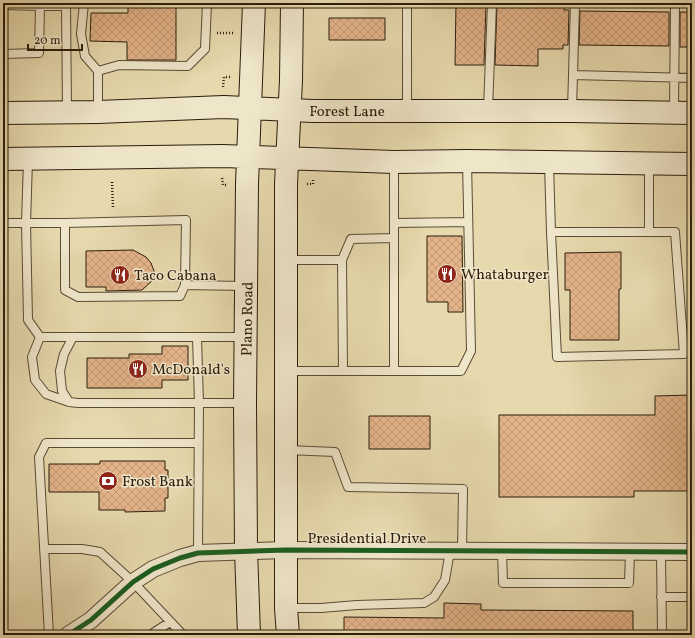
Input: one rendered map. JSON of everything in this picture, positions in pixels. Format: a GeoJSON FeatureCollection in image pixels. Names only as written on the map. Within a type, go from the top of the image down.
{"type":"FeatureCollection","features":[{"type":"Feature","properties":{"kind":"main road","name":"Plano Road"},"geometry":{"type":"LineString","coordinates":[[249,635],[246,550],[245,403],[248,286],[248,158],[254,3]]}},
{"type":"Feature","properties":{"kind":"main road"},"geometry":{"type":"LineString","coordinates":[[288,635],[286,608],[286,260],[287,159],[290,111],[292,3]]}},
{"type":"Feature","properties":{"kind":"main road","name":"Forest Lane"},"geometry":{"type":"LineString","coordinates":[[3,113],[98,112],[224,107],[290,111],[572,111],[683,113]]}},
{"type":"Feature","properties":{"kind":"main road"},"geometry":{"type":"LineString","coordinates":[[3,159],[222,156],[394,162],[467,161],[692,164]]}},
{"type":"Feature","properties":{"kind":"street","name":"Presidential Drive"},"geometry":{"type":"LineString","coordinates":[[68,635],[91,620],[133,582],[153,569],[180,558],[198,553],[246,550],[692,552]]}},
{"type":"Feature","properties":{"kind":"lane"},"geometry":{"type":"LineString","coordinates":[[84,3],[81,34],[85,56],[98,71],[98,112]]}},
{"type":"Feature","properties":{"kind":"lane"},"geometry":{"type":"LineString","coordinates":[[98,71],[119,65],[188,66],[205,49],[207,3]]}},
{"type":"Feature","properties":{"kind":"lane"},"geometry":{"type":"LineString","coordinates":[[407,3],[407,111]]}},
{"type":"Feature","properties":{"kind":"lane"},"geometry":{"type":"LineString","coordinates":[[488,111],[492,3]]}},
{"type":"Feature","properties":{"kind":"lane"},"geometry":{"type":"LineString","coordinates":[[572,111],[575,3]]}},
{"type":"Feature","properties":{"kind":"lane"},"geometry":{"type":"LineString","coordinates":[[676,3],[674,77],[683,113]]}},
{"type":"Feature","properties":{"kind":"lane"},"geometry":{"type":"LineString","coordinates":[[3,54],[39,53],[40,4]]}},
{"type":"Feature","properties":{"kind":"lane"},"geometry":{"type":"LineString","coordinates":[[3,6],[66,4],[67,112]]}},
{"type":"Feature","properties":{"kind":"lane"},"geometry":{"type":"LineString","coordinates":[[573,75],[692,78]]}},
{"type":"Feature","properties":{"kind":"lane"},"geometry":{"type":"LineString","coordinates":[[28,159],[26,223],[28,320],[40,337]]}},
{"type":"Feature","properties":{"kind":"lane"},"geometry":{"type":"LineString","coordinates":[[286,371],[460,371],[471,351],[467,161]]}},
{"type":"Feature","properties":{"kind":"lane"},"geometry":{"type":"LineString","coordinates":[[394,162],[394,371]]}},
{"type":"Feature","properties":{"kind":"lane"},"geometry":{"type":"LineString","coordinates":[[549,162],[551,232],[557,357],[684,354],[675,232],[551,232]]}},
{"type":"Feature","properties":{"kind":"lane"},"geometry":{"type":"LineString","coordinates":[[649,163],[649,232]]}},
{"type":"Feature","properties":{"kind":"lane"},"geometry":{"type":"LineString","coordinates":[[3,223],[186,220],[185,285],[180,296],[78,297],[65,290],[65,223]]}},
{"type":"Feature","properties":{"kind":"lane"},"geometry":{"type":"LineString","coordinates":[[394,223],[468,222]]}},
{"type":"Feature","properties":{"kind":"lane"},"geometry":{"type":"LineString","coordinates":[[343,371],[342,260],[351,239],[394,238]]}},
{"type":"Feature","properties":{"kind":"lane"},"geometry":{"type":"LineString","coordinates":[[286,260],[342,260]]}},
{"type":"Feature","properties":{"kind":"lane"},"geometry":{"type":"LineString","coordinates":[[185,285],[248,286]]}},
{"type":"Feature","properties":{"kind":"lane"},"geometry":{"type":"LineString","coordinates":[[40,337],[246,337]]}},
{"type":"Feature","properties":{"kind":"lane"},"geometry":{"type":"LineString","coordinates":[[40,337],[32,357],[35,380],[46,394],[69,402],[199,404],[245,403]]}},
{"type":"Feature","properties":{"kind":"lane"},"geometry":{"type":"LineString","coordinates":[[69,402],[62,391],[60,371],[64,354],[73,337]]}},
{"type":"Feature","properties":{"kind":"lane"},"geometry":{"type":"LineString","coordinates":[[197,337],[199,404],[198,553]]}},
{"type":"Feature","properties":{"kind":"lane"},"geometry":{"type":"LineString","coordinates":[[49,635],[39,457],[46,443],[198,444]]}},
{"type":"Feature","properties":{"kind":"lane"},"geometry":{"type":"LineString","coordinates":[[286,450],[335,452],[348,487],[463,489],[456,551],[445,580],[434,597],[424,604],[286,608]]}},
{"type":"Feature","properties":{"kind":"lane"},"geometry":{"type":"LineString","coordinates":[[44,549],[82,549],[100,552],[133,582],[183,635]]}},
{"type":"Feature","properties":{"kind":"lane"},"geometry":{"type":"LineString","coordinates":[[502,551],[503,583],[629,583],[630,552]]}},
{"type":"Feature","properties":{"kind":"lane"},"geometry":{"type":"LineString","coordinates":[[661,552],[662,635]]}},
{"type":"Feature","properties":{"kind":"lane"},"geometry":{"type":"LineString","coordinates":[[662,597],[692,597]]}},
{"type":"Feature","properties":{"kind":"lane"},"geometry":{"type":"LineString","coordinates":[[150,635],[170,622]]}},
{"type":"Feature","properties":{"kind":"path"},"geometry":{"type":"LineString","coordinates":[[223,87],[224,77],[234,77]]}},
{"type":"Feature","properties":{"kind":"path"},"geometry":{"type":"LineString","coordinates":[[222,178],[223,185]]}},
{"type":"Feature","properties":{"kind":"path"},"geometry":{"type":"LineString","coordinates":[[307,184],[313,184],[313,178]]}},
{"type":"Feature","properties":{"kind":"path"},"geometry":{"type":"LineString","coordinates":[[112,182],[113,222]]}},
{"type":"Feature","properties":{"kind":"building"},"geometry":{"type":"Polygon","coordinates":[[[128,3],[176,3],[176,60],[127,60],[127,42],[90,41],[91,13],[128,13],[128,3]]]}},
{"type":"Feature","properties":{"kind":"building"},"geometry":{"type":"Polygon","coordinates":[[[456,3],[486,3],[484,65],[455,65],[456,3]]]}},
{"type":"Feature","properties":{"kind":"building"},"geometry":{"type":"Polygon","coordinates":[[[497,3],[564,3],[564,10],[569,10],[568,45],[563,45],[563,49],[538,49],[538,66],[495,65],[497,3]]]}},
{"type":"Feature","properties":{"kind":"building"},"geometry":{"type":"Polygon","coordinates":[[[580,11],[669,12],[669,46],[579,45],[580,11]]]}},
{"type":"Feature","properties":{"kind":"building"},"geometry":{"type":"Polygon","coordinates":[[[680,12],[692,12],[692,47],[680,47],[680,12]]]}},
{"type":"Feature","properties":{"kind":"building"},"geometry":{"type":"Polygon","coordinates":[[[329,18],[385,18],[385,40],[329,40],[329,18]]]}},
{"type":"Feature","properties":{"kind":"building","name":"Whataburger"},"geometry":{"type":"Polygon","coordinates":[[[427,236],[462,236],[463,312],[448,312],[448,302],[427,302],[427,236]]]}},
{"type":"Feature","properties":{"kind":"building","name":"Taco Cabana"},"geometry":{"type":"Polygon","coordinates":[[[133,250],[146,257],[151,263],[154,271],[154,279],[142,290],[106,291],[106,287],[86,287],[86,251],[133,250]]]}},
{"type":"Feature","properties":{"kind":"building"},"geometry":{"type":"Polygon","coordinates":[[[621,252],[619,340],[570,340],[570,290],[565,290],[565,253],[621,252]]]}},
{"type":"Feature","properties":{"kind":"building","name":"McDonald's"},"geometry":{"type":"Polygon","coordinates":[[[162,346],[188,346],[188,380],[162,380],[162,388],[87,388],[87,358],[129,358],[129,354],[162,354],[162,346]]]}},
{"type":"Feature","properties":{"kind":"building"},"geometry":{"type":"Polygon","coordinates":[[[692,395],[692,491],[634,491],[634,497],[499,497],[499,415],[655,415],[655,396],[692,395]]]}},
{"type":"Feature","properties":{"kind":"building"},"geometry":{"type":"Polygon","coordinates":[[[369,416],[430,416],[430,449],[369,449],[369,416]]]}},
{"type":"Feature","properties":{"kind":"building","name":"Frost Bank"},"geometry":{"type":"Polygon","coordinates":[[[100,461],[165,461],[165,470],[168,470],[168,498],[165,498],[165,511],[125,512],[125,510],[99,510],[99,492],[49,492],[49,464],[100,464],[100,461]]]}},
{"type":"Feature","properties":{"kind":"building"},"geometry":{"type":"Polygon","coordinates":[[[444,603],[481,604],[481,610],[633,611],[633,635],[344,635],[344,617],[444,618],[444,603]]]}},
{"type":"Feature","properties":{"kind":"cycle path"},"geometry":{"type":"LineString","coordinates":[[68,635],[91,620],[133,582],[153,569],[180,558],[198,553],[286,550],[692,552]]}},
{"type":"Feature","properties":{"kind":"place","name":"Whataburger"},"geometry":{"type":"Point","coordinates":[447,274]}},
{"type":"Feature","properties":{"kind":"place","name":"Taco Cabana"},"geometry":{"type":"Point","coordinates":[120,275]}},
{"type":"Feature","properties":{"kind":"place","name":"McDonald's"},"geometry":{"type":"Point","coordinates":[138,369]}},
{"type":"Feature","properties":{"kind":"place","name":"Frost Bank"},"geometry":{"type":"Point","coordinates":[108,481]}}]}
